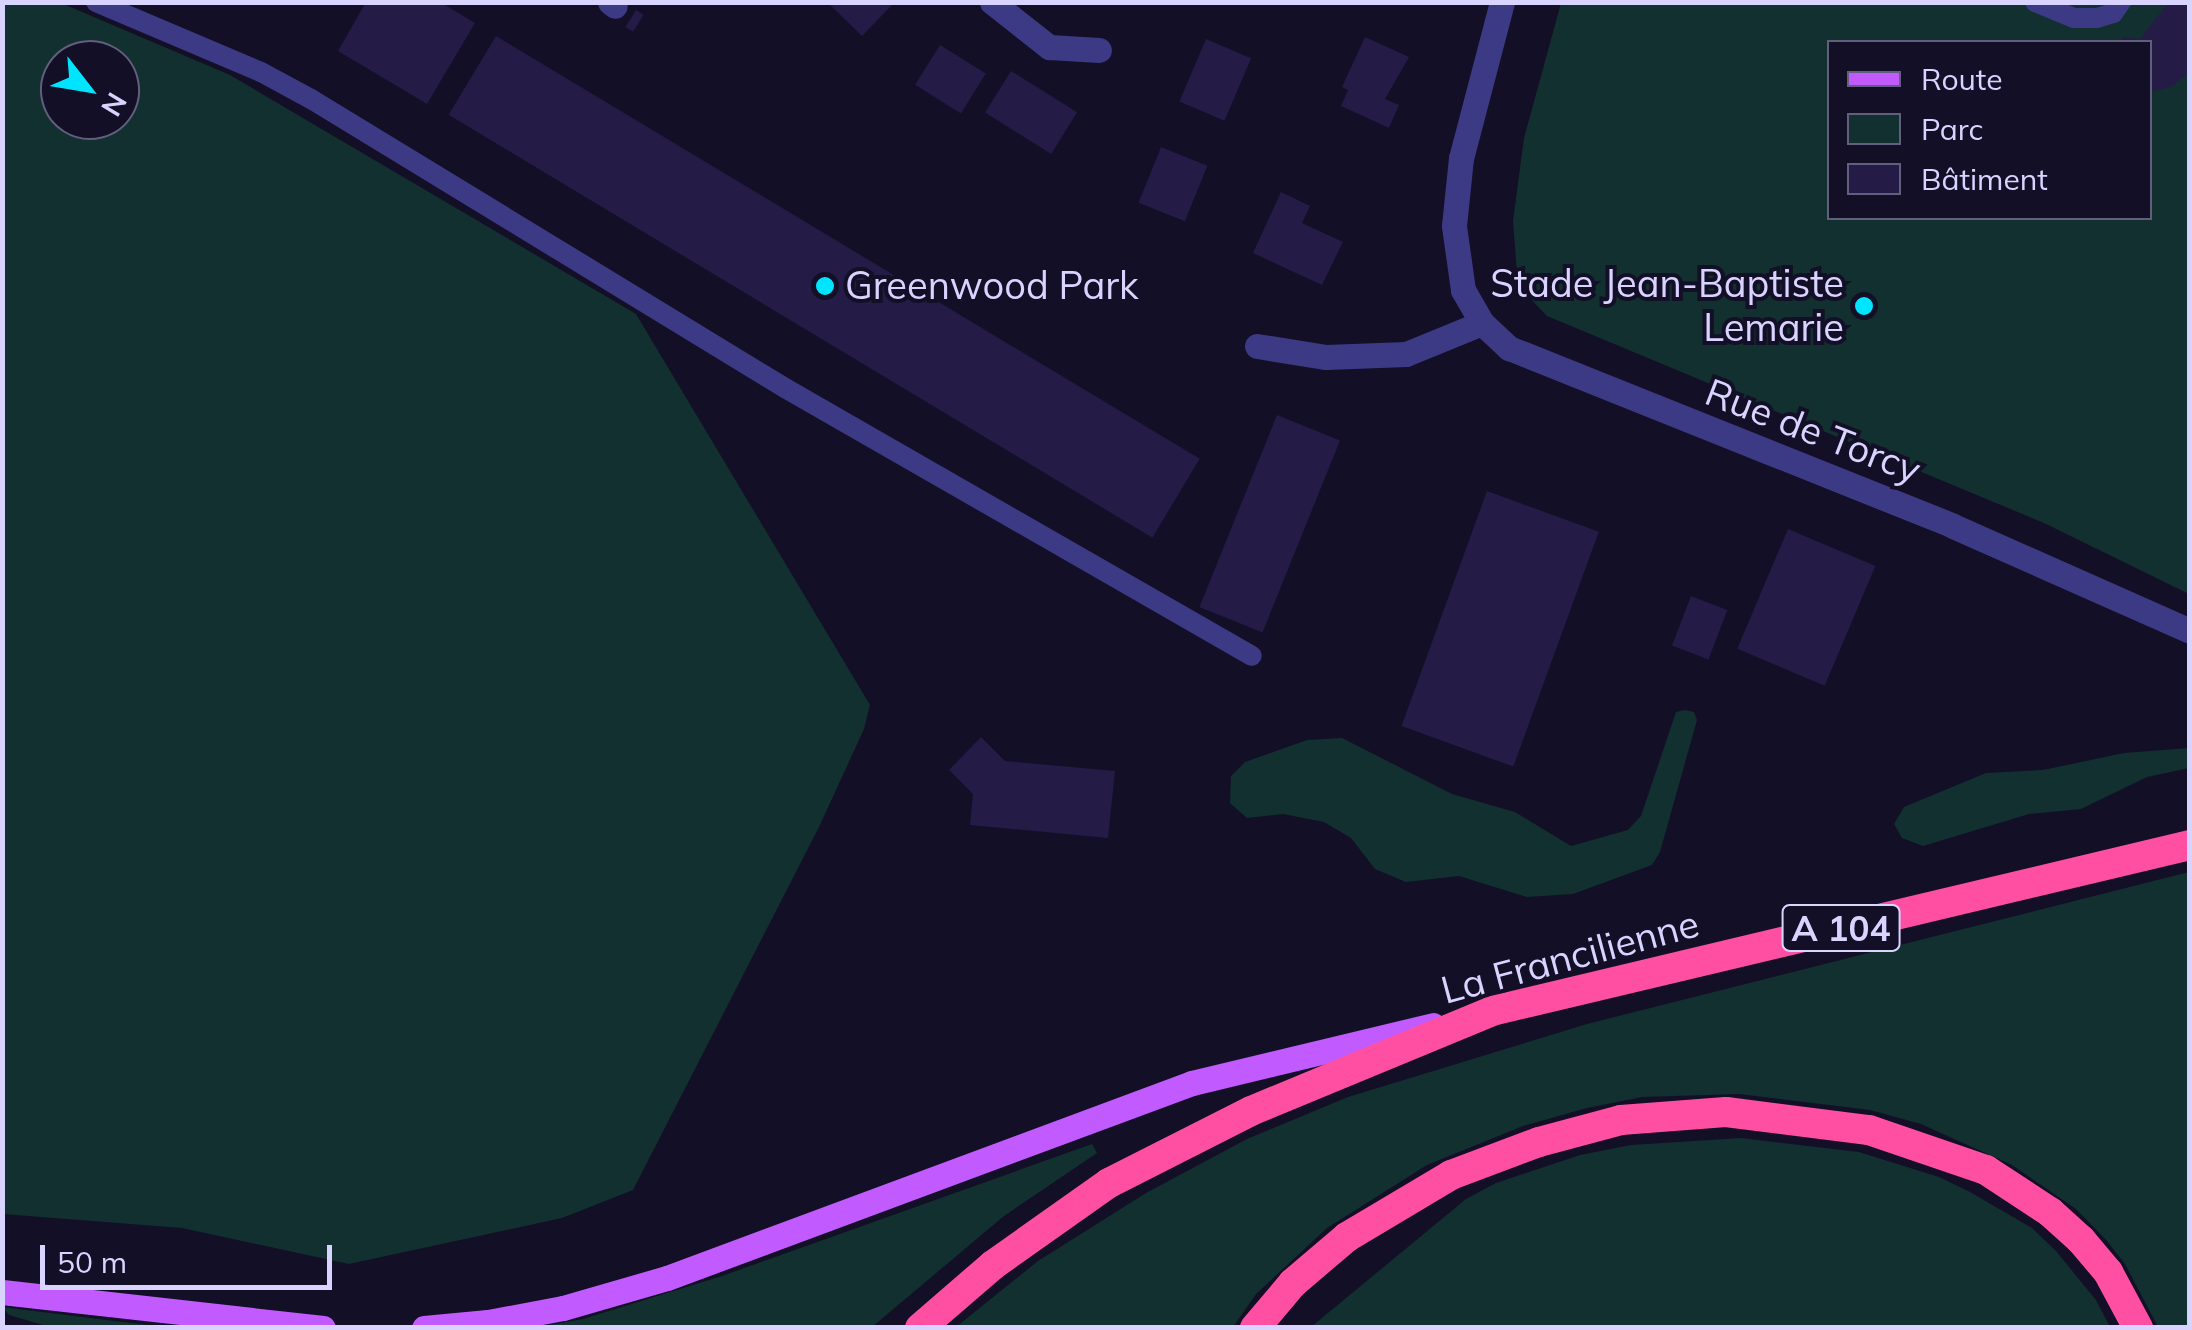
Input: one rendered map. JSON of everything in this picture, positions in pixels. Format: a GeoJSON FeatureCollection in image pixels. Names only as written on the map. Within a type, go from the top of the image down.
{"type":"FeatureCollection","features":[{"type":"Feature","properties":{"kind":"highway","name":"La Francilienne"},"geometry":{"type":"LineString","coordinates":[[920,1328],[993,1265],[1110,1184],[1250,1111],[1492,1011],[2190,844]]}},
{"type":"Feature","properties":{"kind":"highway"},"geometry":{"type":"LineString","coordinates":[[1255,1328],[1293,1283],[1332,1249],[1382,1213],[1451,1175],[1539,1142],[1621,1120],[1726,1112],[1869,1130],[1986,1170],[2050,1212],[2081,1240],[2108,1272],[2138,1328]]}},
{"type":"Feature","properties":{"kind":"main road"},"geometry":{"type":"LineString","coordinates":[[424,1328],[544,1312],[632,1288],[1192,1082],[1492,1011]]}},
{"type":"Feature","properties":{"kind":"main road"},"geometry":{"type":"LineString","coordinates":[[2,1292],[323,1328]]}},
{"type":"Feature","properties":{"kind":"street"},"geometry":{"type":"LineString","coordinates":[[992,2],[1049,47],[1100,50]]}},
{"type":"Feature","properties":{"kind":"street","name":"Rue de Torcy"},"geometry":{"type":"LineString","coordinates":[[1502,2],[1462,158],[1454,206],[1463,290],[1482,323],[1509,348],[1543,366],[2042,565],[2190,630]]}},
{"type":"Feature","properties":{"kind":"street"},"geometry":{"type":"LineString","coordinates":[[1257,346],[1326,358],[1406,354],[1482,323]]}},
{"type":"Feature","properties":{"kind":"lane"},"geometry":{"type":"LineString","coordinates":[[96,2],[261,72],[311,99],[785,388],[1252,656]]}},
{"type":"Feature","properties":{"kind":"lane"},"geometry":{"type":"LineString","coordinates":[[2034,2],[2074,18],[2097,18],[2113,13],[2121,2]]}},
{"type":"Feature","properties":{"kind":"green space"},"geometry":{"type":"Polygon","coordinates":[[[2,3],[61,3],[230,75],[636,314],[870,705],[864,729],[819,827],[633,1190],[562,1218],[349,1264],[182,1228],[3,1214],[2,3]]]}},
{"type":"Feature","properties":{"kind":"green space","name":"Stade Jean-Baptiste Lemarie"},"geometry":{"type":"Polygon","coordinates":[[[1561,3],[2189,3],[2189,594],[2044,523],[1547,316],[1528,296],[1517,273],[1513,221],[1524,138],[1561,3]]]}},
{"type":"Feature","properties":{"kind":"green space"},"geometry":{"type":"Polygon","coordinates":[[[1676,712],[1694,712],[1697,720],[1660,852],[1652,865],[1573,894],[1527,897],[1459,876],[1406,882],[1375,869],[1351,838],[1324,822],[1283,814],[1247,818],[1230,803],[1231,776],[1245,762],[1307,740],[1342,738],[1452,794],[1515,812],[1571,846],[1628,830],[1641,816],[1676,712]]]}},
{"type":"Feature","properties":{"kind":"green space"},"geometry":{"type":"Polygon","coordinates":[[[2189,748],[2189,768],[2147,777],[2081,809],[2029,814],[1923,846],[1902,838],[1894,824],[1904,807],[1986,773],[2043,770],[2124,753],[2189,748]]]}},
{"type":"Feature","properties":{"kind":"green space"},"geometry":{"type":"Polygon","coordinates":[[[2189,872],[2189,1327],[2158,1327],[2125,1264],[2107,1241],[2076,1209],[2012,1165],[1921,1124],[1870,1110],[1739,1094],[1642,1097],[1587,1108],[1523,1126],[1427,1165],[1327,1228],[1256,1294],[1233,1327],[956,1327],[1038,1261],[1146,1193],[1247,1139],[1348,1097],[1587,1024],[2189,872]]]}},
{"type":"Feature","properties":{"kind":"green space"},"geometry":{"type":"Polygon","coordinates":[[[1741,1138],[1859,1152],[1939,1177],[1970,1192],[2032,1228],[2056,1251],[2096,1300],[2110,1327],[1311,1327],[1466,1199],[1496,1183],[1580,1155],[1631,1145],[1741,1138]]]}},
{"type":"Feature","properties":{"kind":"green space"},"geometry":{"type":"Polygon","coordinates":[[[1092,1144],[1097,1153],[1004,1216],[872,1327],[538,1327],[583,1319],[722,1276],[1092,1144]]]}},
{"type":"Feature","properties":{"kind":"green space"},"geometry":{"type":"Polygon","coordinates":[[[2,1307],[171,1327],[50,1327],[9,1315],[2,1307]]]}},
{"type":"Feature","properties":{"kind":"building"},"geometry":{"type":"Polygon","coordinates":[[[366,2],[440,2],[475,23],[427,104],[338,51],[366,2]]]}},
{"type":"Feature","properties":{"kind":"building"},"geometry":{"type":"Polygon","coordinates":[[[827,2],[895,2],[862,36],[827,2]]]}},
{"type":"Feature","properties":{"kind":"building"},"geometry":{"type":"Polygon","coordinates":[[[2169,2],[2190,4],[2190,72],[2171,87],[2152,92],[2152,40],[2121,40],[2140,39],[2169,2]]]}},
{"type":"Feature","properties":{"kind":"building"},"geometry":{"type":"Polygon","coordinates":[[[636,10],[644,15],[633,32],[625,27],[636,10]]]}},
{"type":"Feature","properties":{"kind":"building","name":"Greenwood Park"},"geometry":{"type":"Polygon","coordinates":[[[496,36],[1200,459],[1152,538],[449,115],[496,36]]]}},
{"type":"Feature","properties":{"kind":"building"},"geometry":{"type":"Polygon","coordinates":[[[1365,37],[1409,57],[1385,99],[1399,105],[1389,128],[1341,106],[1348,90],[1342,87],[1365,37]]]}},
{"type":"Feature","properties":{"kind":"building"},"geometry":{"type":"Polygon","coordinates":[[[1206,39],[1251,58],[1225,121],[1179,102],[1206,39]]]}},
{"type":"Feature","properties":{"kind":"building"},"geometry":{"type":"Polygon","coordinates":[[[940,45],[986,74],[961,113],[915,85],[940,45]]]}},
{"type":"Feature","properties":{"kind":"building"},"geometry":{"type":"Polygon","coordinates":[[[1011,71],[1077,112],[1051,154],[985,113],[1011,71]]]}},
{"type":"Feature","properties":{"kind":"building"},"geometry":{"type":"Polygon","coordinates":[[[1161,147],[1207,166],[1185,221],[1139,203],[1161,147]]]}},
{"type":"Feature","properties":{"kind":"building"},"geometry":{"type":"Polygon","coordinates":[[[1281,192],[1310,206],[1302,223],[1343,242],[1322,285],[1253,253],[1281,192]]]}},
{"type":"Feature","properties":{"kind":"building"},"geometry":{"type":"Polygon","coordinates":[[[1277,415],[1340,440],[1263,632],[1199,607],[1277,415]]]}},
{"type":"Feature","properties":{"kind":"building"},"geometry":{"type":"Polygon","coordinates":[[[1487,491],[1599,532],[1513,767],[1401,726],[1487,491]]]}},
{"type":"Feature","properties":{"kind":"building"},"geometry":{"type":"Polygon","coordinates":[[[1788,529],[1875,566],[1825,686],[1737,649],[1788,529]]]}},
{"type":"Feature","properties":{"kind":"building"},"geometry":{"type":"Polygon","coordinates":[[[1691,596],[1727,610],[1708,659],[1672,645],[1691,596]]]}},
{"type":"Feature","properties":{"kind":"building"},"geometry":{"type":"Polygon","coordinates":[[[981,737],[1005,761],[1115,771],[1108,838],[970,825],[973,794],[949,770],[981,737]]]}},
{"type":"Feature","properties":{"kind":"place","name":"Greenwood Park"},"geometry":{"type":"Point","coordinates":[825,286]}},
{"type":"Feature","properties":{"kind":"place","name":"Stade Jean-Baptiste Lemarie"},"geometry":{"type":"Point","coordinates":[1864,306]}}]}
